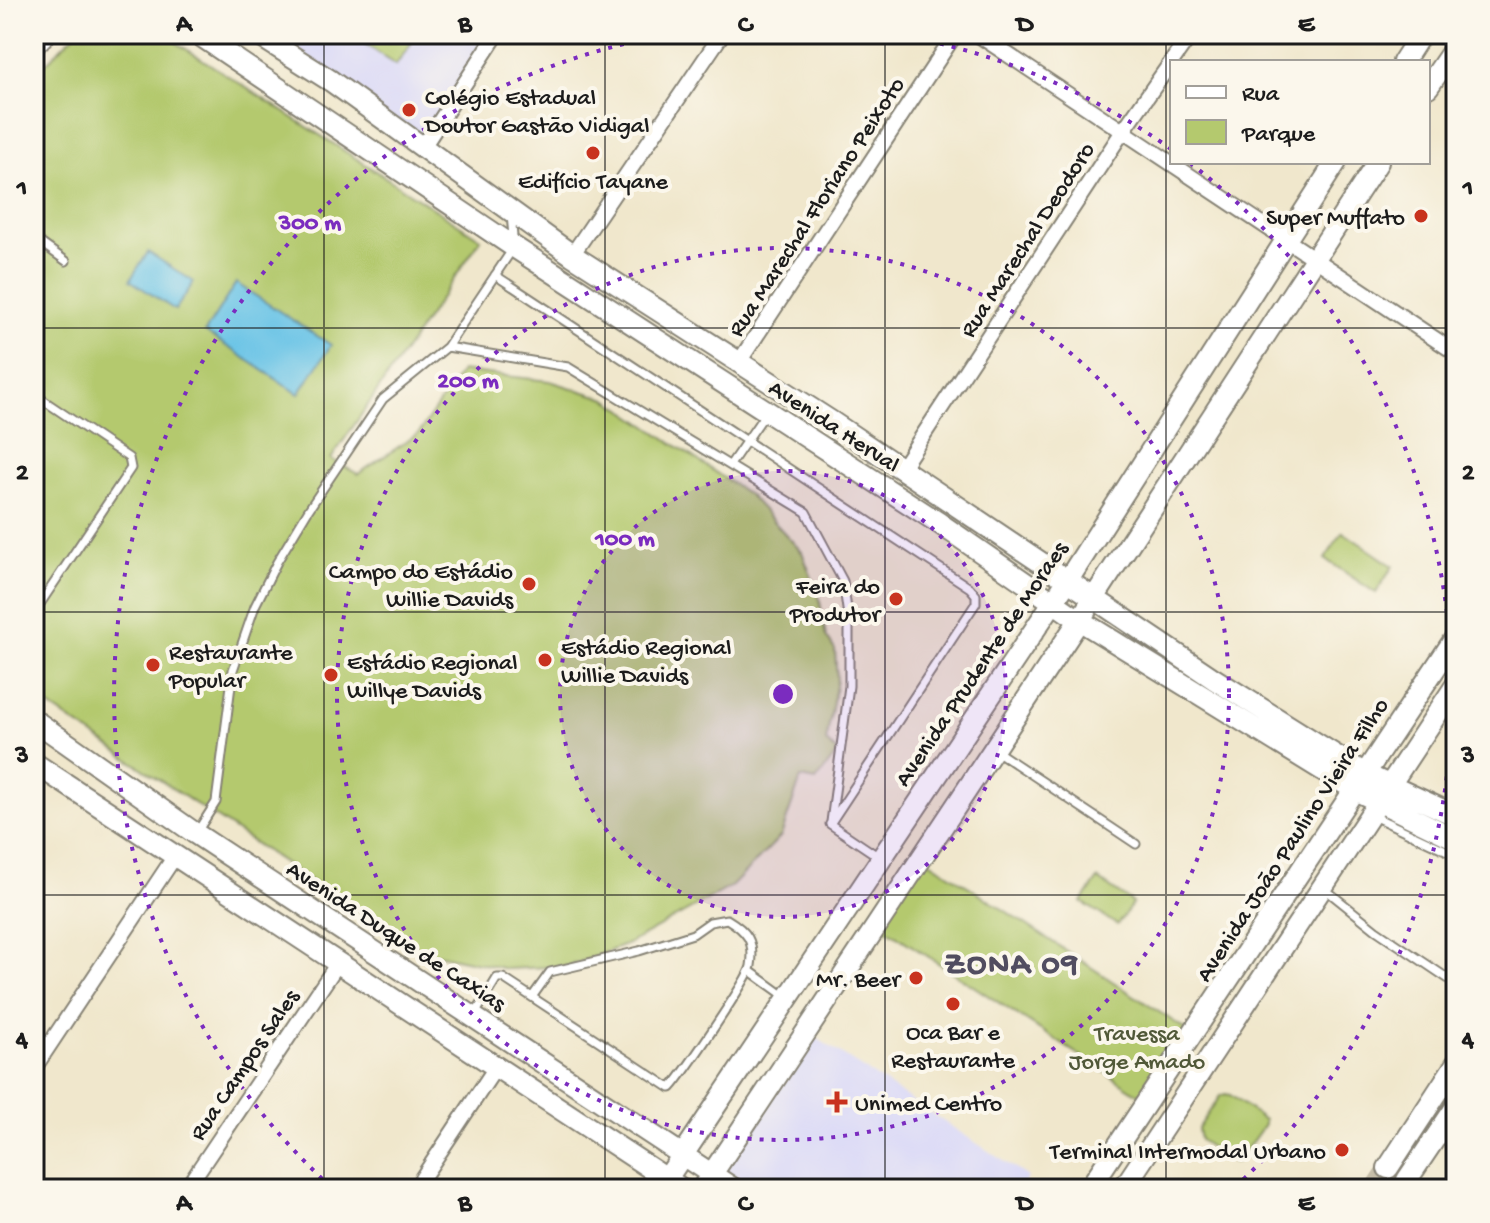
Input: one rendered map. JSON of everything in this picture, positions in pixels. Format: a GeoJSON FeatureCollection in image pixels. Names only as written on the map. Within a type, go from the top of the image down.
{"type":"FeatureCollection","features":[{"type":"Feature","properties":{"kind":"main road"},"geometry":{"type":"LineString","coordinates":[[34,42],[42,34]]}},
{"type":"Feature","properties":{"kind":"main road","name":"Avenida Herval"},"geometry":{"type":"LineString","coordinates":[[198,34],[284,89],[514,247],[939,523],[1079,620],[1221,709],[1360,782],[1391,784],[1456,816]]}},
{"type":"Feature","properties":{"kind":"main road","name":"Avenida Herval"},"geometry":{"type":"LineString","coordinates":[[257,34],[331,81],[572,255],[981,520],[1214,679],[1360,782],[1375,809],[1456,839]]}},
{"type":"Feature","properties":{"kind":"main road"},"geometry":{"type":"LineString","coordinates":[[1404,60],[1421,34]]}},
{"type":"Feature","properties":{"kind":"main road"},"geometry":{"type":"LineString","coordinates":[[1430,84],[1456,46]]}},
{"type":"Feature","properties":{"kind":"main road"},"geometry":{"type":"LineString","coordinates":[[284,89],[331,81]]}},
{"type":"Feature","properties":{"kind":"main road","name":"Avenida Prudente de Moraes"},"geometry":{"type":"LineString","coordinates":[[669,1186],[683,1155],[1068,580],[1335,164]]}},
{"type":"Feature","properties":{"kind":"main road"},"geometry":{"type":"LineString","coordinates":[[707,1182],[1377,164]]}},
{"type":"Feature","properties":{"kind":"main road"},"geometry":{"type":"LineString","coordinates":[[673,350],[707,342]]}},
{"type":"Feature","properties":{"kind":"main road"},"geometry":{"type":"LineString","coordinates":[[832,422],[849,465]]}},
{"type":"Feature","properties":{"kind":"main road"},"geometry":{"type":"LineString","coordinates":[[939,523],[981,520]]}},
{"type":"Feature","properties":{"kind":"main road","name":"Avenida João Paulino Vieira Filho"},"geometry":{"type":"LineString","coordinates":[[1089,1189],[1456,637]]}},
{"type":"Feature","properties":{"kind":"main road"},"geometry":{"type":"LineString","coordinates":[[1214,679],[1221,709]]}},
{"type":"Feature","properties":{"kind":"main road"},"geometry":{"type":"LineString","coordinates":[[1123,1189],[1456,685]]}},
{"type":"Feature","properties":{"kind":"main road","name":"Avenida Duque de Caxias"},"geometry":{"type":"LineString","coordinates":[[38,725],[196,834],[683,1155],[707,1182],[734,1189]]}},
{"type":"Feature","properties":{"kind":"main road"},"geometry":{"type":"LineString","coordinates":[[34,763],[496,1067],[669,1186]]}},
{"type":"Feature","properties":{"kind":"main road"},"geometry":{"type":"LineString","coordinates":[[1388,1168],[1456,1064]]}},
{"type":"Feature","properties":{"kind":"main road"},"geometry":{"type":"LineString","coordinates":[[1407,1180],[1456,1107]]}},
{"type":"Feature","properties":{"kind":"street"},"geometry":{"type":"LineString","coordinates":[[423,147],[497,34]]}},
{"type":"Feature","properties":{"kind":"street"},"geometry":{"type":"LineString","coordinates":[[572,255],[722,34]]}},
{"type":"Feature","properties":{"kind":"street","name":"Rua Marechal Floriano Peixoto"},"geometry":{"type":"LineString","coordinates":[[739,362],[955,34]]}},
{"type":"Feature","properties":{"kind":"street"},"geometry":{"type":"LineString","coordinates":[[977,34],[1170,162]]}},
{"type":"Feature","properties":{"kind":"street","name":"Rua Marechal Deodoro"},"geometry":{"type":"LineString","coordinates":[[1173,60],[1191,34]]}},
{"type":"Feature","properties":{"kind":"street","name":"Rua Marechal Deodoro"},"geometry":{"type":"LineString","coordinates":[[901,469],[1170,64]]}},
{"type":"Feature","properties":{"kind":"street"},"geometry":{"type":"LineString","coordinates":[[1173,164],[1456,353]]}},
{"type":"Feature","properties":{"kind":"street"},"geometry":{"type":"LineString","coordinates":[[34,1068],[175,856]]}},
{"type":"Feature","properties":{"kind":"street","name":"Rua Campos Sales"},"geometry":{"type":"LineString","coordinates":[[186,1189],[338,963]]}},
{"type":"Feature","properties":{"kind":"street"},"geometry":{"type":"LineString","coordinates":[[415,1189],[496,1067]]}},
{"type":"Feature","properties":{"kind":"lane"},"geometry":{"type":"LineString","coordinates":[[196,834],[216,802],[233,670],[255,606],[277,562],[383,399],[447,347],[514,247],[510,211]]}},
{"type":"Feature","properties":{"kind":"lane"},"geometry":{"type":"LineString","coordinates":[[34,238],[66,261]]}},
{"type":"Feature","properties":{"kind":"lane"},"geometry":{"type":"LineString","coordinates":[[495,275],[970,588],[976,595],[976,603],[830,824]]}},
{"type":"Feature","properties":{"kind":"lane"},"geometry":{"type":"LineString","coordinates":[[447,347],[568,367],[806,512],[843,581],[849,623],[849,686],[830,824]]}},
{"type":"Feature","properties":{"kind":"lane"},"geometry":{"type":"LineString","coordinates":[[34,394],[132,463],[34,613]]}},
{"type":"Feature","properties":{"kind":"lane"},"geometry":{"type":"LineString","coordinates":[[730,465],[767,412]]}},
{"type":"Feature","properties":{"kind":"lane"},"geometry":{"type":"LineString","coordinates":[[992,749],[1136,844]]}},
{"type":"Feature","properties":{"kind":"lane"},"geometry":{"type":"LineString","coordinates":[[1375,809],[1456,855]]}},
{"type":"Feature","properties":{"kind":"lane"},"geometry":{"type":"LineString","coordinates":[[830,824],[881,858]]}},
{"type":"Feature","properties":{"kind":"lane"},"geometry":{"type":"LineString","coordinates":[[1323,888],[1376,930],[1456,984]]}},
{"type":"Feature","properties":{"kind":"lane"},"geometry":{"type":"LineString","coordinates":[[473,1016],[497,978],[503,978],[532,997],[671,1088],[750,971],[750,942],[744,929],[727,919],[710,922],[693,934],[639,951],[550,972],[532,997]]}},
{"type":"Feature","properties":{"kind":"lane"},"geometry":{"type":"LineString","coordinates":[[750,971],[788,998]]}},
{"type":"Feature","properties":{"kind":"shaded area","name":"Colégio Estadual Doutor Gastão Vidigal"},"geometry":{"type":"Polygon","coordinates":[[[257,34],[497,34],[427,140],[257,34]]]}},
{"type":"Feature","properties":{"kind":"shaded area","name":"Unimed Centro"},"geometry":{"type":"Polygon","coordinates":[[[806,1031],[1028,1177],[1020,1189],[734,1189],[712,1174],[806,1031]]]}},
{"type":"Feature","properties":{"kind":"green space"},"geometry":{"type":"Polygon","coordinates":[[[75,34],[163,34],[481,239],[331,459],[358,474],[419,433],[461,371],[550,381],[607,399],[749,495],[802,552],[819,597],[826,636],[835,650],[837,680],[826,742],[838,752],[816,781],[801,778],[781,836],[732,886],[628,944],[569,966],[507,969],[413,949],[34,696],[34,75],[75,34]]]}},
{"type":"Feature","properties":{"kind":"green space"},"geometry":{"type":"Polygon","coordinates":[[[351,34],[401,34],[412,42],[396,65],[351,34]]]}},
{"type":"Feature","properties":{"kind":"green space"},"geometry":{"type":"Polygon","coordinates":[[[1343,532],[1393,566],[1376,593],[1325,559],[1343,532]]]}},
{"type":"Feature","properties":{"kind":"green space","name":"Travessa Jorge Amado"},"geometry":{"type":"Polygon","coordinates":[[[922,856],[1194,1035],[1149,1101],[877,923],[922,856]]]}},
{"type":"Feature","properties":{"kind":"green space"},"geometry":{"type":"Polygon","coordinates":[[[1098,879],[1133,903],[1117,925],[1082,902],[1098,879]]]}},
{"type":"Feature","properties":{"kind":"green space"},"geometry":{"type":"Polygon","coordinates":[[[1225,1094],[1264,1120],[1264,1125],[1238,1161],[1233,1162],[1200,1140],[1198,1129],[1220,1096],[1225,1094]]]}},
{"type":"Feature","properties":{"kind":"water"},"geometry":{"type":"Polygon","coordinates":[[[148,252],[194,282],[175,310],[130,280],[148,252]]]}},
{"type":"Feature","properties":{"kind":"water"},"geometry":{"type":"Polygon","coordinates":[[[236,283],[331,345],[299,394],[205,332],[236,283]]]}},
{"type":"Feature","properties":{"kind":"tunnel"},"geometry":{"type":"LineString","coordinates":[[1374,1189],[1388,1168]]}},
{"type":"Feature","properties":{"kind":"place","name":"Colégio Estadual Doutor Gastão Vidigal"},"geometry":{"type":"Point","coordinates":[409,110]}},
{"type":"Feature","properties":{"kind":"place","name":"Edifício Tayane"},"geometry":{"type":"Point","coordinates":[593,153]}},
{"type":"Feature","properties":{"kind":"place","name":"Super Muffato"},"geometry":{"type":"Point","coordinates":[1421,216]}},
{"type":"Feature","properties":{"kind":"place","name":"Campo do Estádio Willie Davids"},"geometry":{"type":"Point","coordinates":[529,584]}},
{"type":"Feature","properties":{"kind":"place","name":"Feira do Produtor"},"geometry":{"type":"Point","coordinates":[896,599]}},
{"type":"Feature","properties":{"kind":"place","name":"Estádio Regional Willie Davids"},"geometry":{"type":"Point","coordinates":[545,660]}},
{"type":"Feature","properties":{"kind":"place","name":"Restaurante Popular"},"geometry":{"type":"Point","coordinates":[153,665]}},
{"type":"Feature","properties":{"kind":"place","name":"Estádio Regional Willye Davids"},"geometry":{"type":"Point","coordinates":[331,675]}},
{"type":"Feature","properties":{"kind":"place","name":"Mr. Beer"},"geometry":{"type":"Point","coordinates":[916,978]}},
{"type":"Feature","properties":{"kind":"place","name":"Oca Bar e Restaurante"},"geometry":{"type":"Point","coordinates":[953,1004]}},
{"type":"Feature","properties":{"kind":"place","name":"Unimed Centro"},"geometry":{"type":"Point","coordinates":[837,1102]}},
{"type":"Feature","properties":{"kind":"place","name":"Terminal Intermodal Urbano"},"geometry":{"type":"Point","coordinates":[1342,1150]}},
{"type":"Feature","properties":{"kind":"district","name":"ZONA 09"},"geometry":{"type":"Point","coordinates":[1012,961]}}]}
